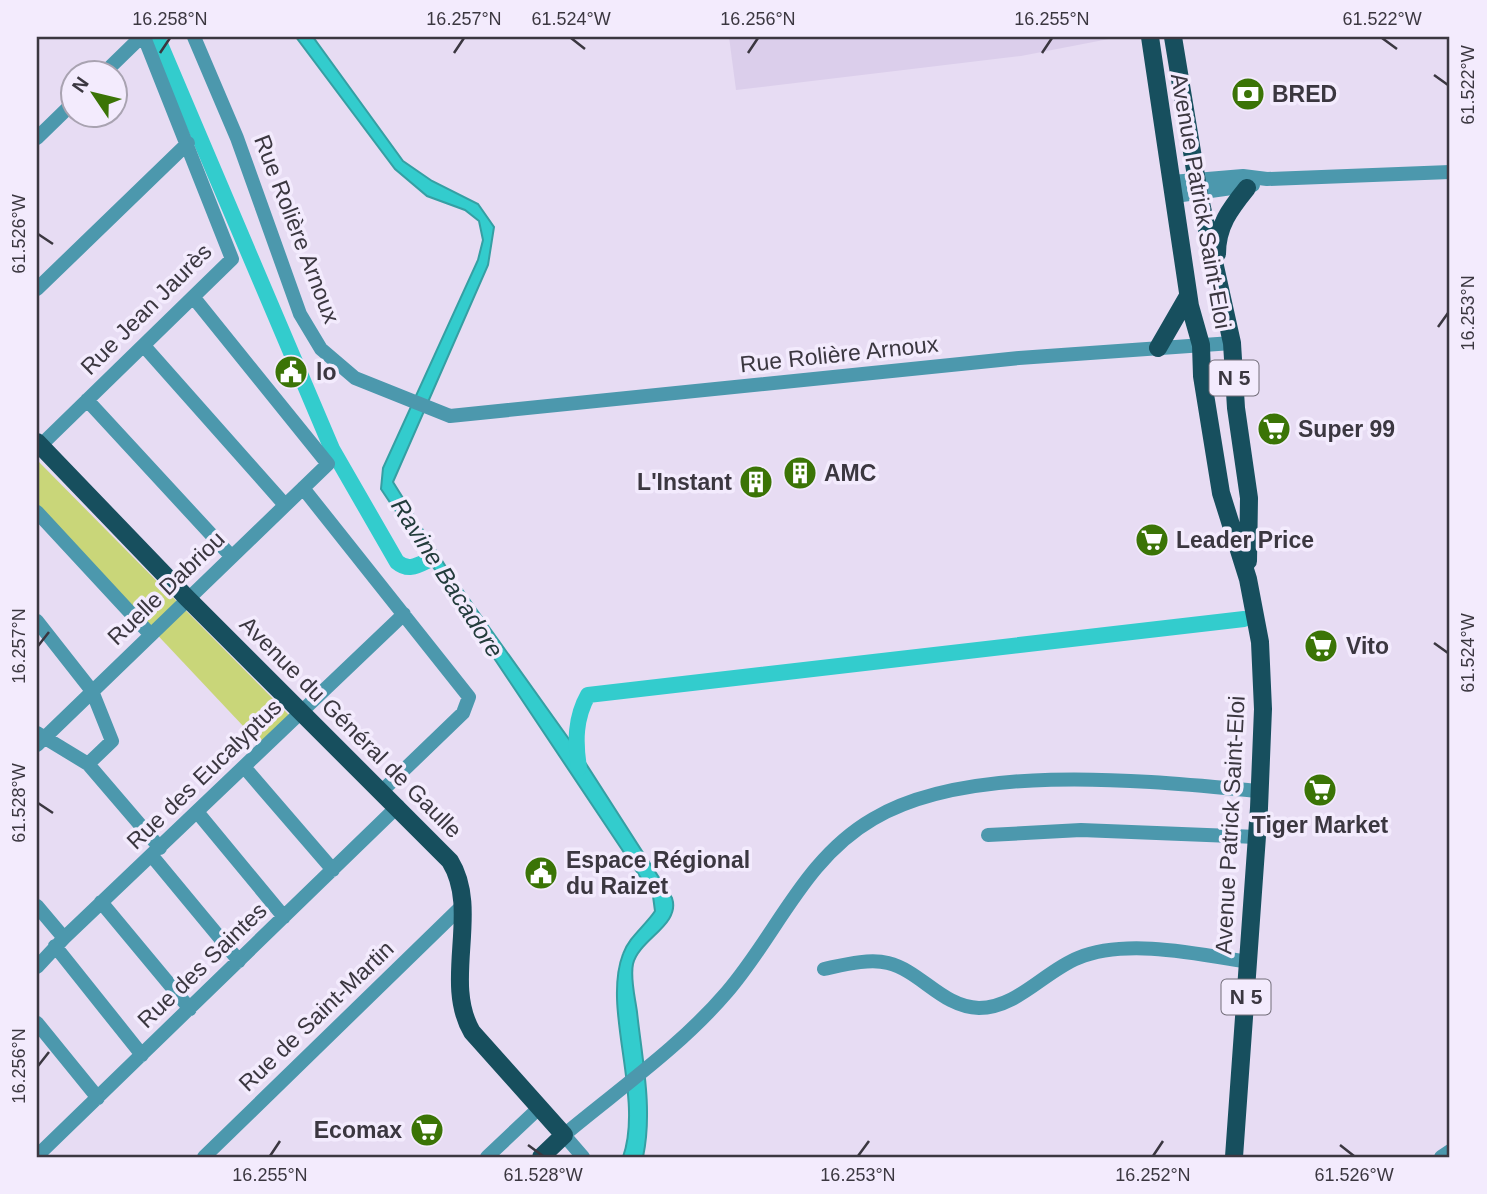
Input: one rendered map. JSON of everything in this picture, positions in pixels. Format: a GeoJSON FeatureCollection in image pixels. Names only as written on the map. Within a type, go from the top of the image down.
{"type":"FeatureCollection","features":[{"type":"Feature","properties":{"kind":"main road","name":"Avenue Patrick Saint-Eloi"},"geometry":{"type":"LineString","coordinates":[[1150,37],[1188,296],[1201,345],[1202,376],[1221,493],[1248,579],[1260,642],[1262,717],[1257,837],[1234,1157]]}},
{"type":"Feature","properties":{"kind":"main road","name":"Avenue Patrick Saint-Eloi"},"geometry":{"type":"LineString","coordinates":[[1173,37],[1198,187],[1232,343],[1237,418],[1249,498],[1248,579]]}},
{"type":"Feature","properties":{"kind":"main road"},"geometry":{"type":"LineString","coordinates":[[1219,292],[1217,234],[1230,209],[1247,188]]}},
{"type":"Feature","properties":{"kind":"main road"},"geometry":{"type":"LineString","coordinates":[[1158,348],[1188,296]]}},
{"type":"Feature","properties":{"kind":"main road","name":"Avenue du Général de Gaulle"},"geometry":{"type":"LineString","coordinates":[[38,445],[187,598],[398,806],[452,864],[457,875],[461,907],[461,985],[466,1019],[472,1031],[564,1135]]}},
{"type":"Feature","properties":{"kind":"main road"},"geometry":{"type":"LineString","coordinates":[[541,1157],[564,1135]]}},
{"type":"Feature","properties":{"kind":"street"},"geometry":{"type":"LineString","coordinates":[[37,289],[188,143],[143,37],[118,60]]}},
{"type":"Feature","properties":{"kind":"street","name":"Rue Rolière Arnoux"},"geometry":{"type":"LineString","coordinates":[[194,37],[237,138],[300,314],[321,349],[355,378],[450,416],[1019,358],[1232,343]]}},
{"type":"Feature","properties":{"kind":"street"},"geometry":{"type":"LineString","coordinates":[[37,138],[60,116]]}},
{"type":"Feature","properties":{"kind":"street","name":"Rue Jean Jaurès"},"geometry":{"type":"LineString","coordinates":[[38,445],[232,259],[188,143]]}},
{"type":"Feature","properties":{"kind":"street"},"geometry":{"type":"LineString","coordinates":[[1198,187],[1243,176],[1267,179],[1450,172]]}},
{"type":"Feature","properties":{"kind":"street"},"geometry":{"type":"LineString","coordinates":[[1173,189],[1247,188],[1267,179]]}},
{"type":"Feature","properties":{"kind":"street","name":"Ruelle Dabriou"},"geometry":{"type":"LineString","coordinates":[[39,739],[328,464],[194,298]]}},
{"type":"Feature","properties":{"kind":"street"},"geometry":{"type":"LineString","coordinates":[[144,346],[285,505]]}},
{"type":"Feature","properties":{"kind":"street"},"geometry":{"type":"LineString","coordinates":[[87,400],[231,556]]}},
{"type":"Feature","properties":{"kind":"street"},"geometry":{"type":"LineString","coordinates":[[303,488],[468,693],[468,703],[463,713],[382,791]]}},
{"type":"Feature","properties":{"kind":"street"},"geometry":{"type":"LineString","coordinates":[[37,512],[150,634]]}},
{"type":"Feature","properties":{"kind":"street","name":"Rue des Eucalyptus"},"geometry":{"type":"LineString","coordinates":[[37,967],[59,942],[198,813],[404,614]]}},
{"type":"Feature","properties":{"kind":"street"},"geometry":{"type":"LineString","coordinates":[[37,621],[92,691],[112,741],[88,764]]}},
{"type":"Feature","properties":{"kind":"street"},"geometry":{"type":"LineString","coordinates":[[39,739],[88,764],[239,961]]}},
{"type":"Feature","properties":{"kind":"street"},"geometry":{"type":"LineString","coordinates":[[245,768],[333,870]]}},
{"type":"Feature","properties":{"kind":"street"},"geometry":{"type":"LineString","coordinates":[[564,1135],[651,1064],[728,992],[799,888],[829,853],[873,818],[912,801],[949,791],[1055,780],[1139,780],[1259,791]]}},
{"type":"Feature","properties":{"kind":"street","name":"Rue des Saintes"},"geometry":{"type":"LineString","coordinates":[[39,1147],[98,1098],[398,806]]}},
{"type":"Feature","properties":{"kind":"street"},"geometry":{"type":"LineString","coordinates":[[198,813],[284,917]]}},
{"type":"Feature","properties":{"kind":"street"},"geometry":{"type":"LineString","coordinates":[[988,835],[1081,830],[1257,837]]}},
{"type":"Feature","properties":{"kind":"street"},"geometry":{"type":"LineString","coordinates":[[101,902],[190,1009]]}},
{"type":"Feature","properties":{"kind":"street"},"geometry":{"type":"LineString","coordinates":[[37,906],[59,942],[142,1055]]}},
{"type":"Feature","properties":{"kind":"street","name":"Rue de Saint-Martin"},"geometry":{"type":"LineString","coordinates":[[204,1157],[461,907]]}},
{"type":"Feature","properties":{"kind":"street"},"geometry":{"type":"LineString","coordinates":[[824,969],[887,963],[948,1000],[979,1008],[1011,999],[1035,986],[1052,970],[1081,957],[1120,949],[1180,952],[1248,962]]}},
{"type":"Feature","properties":{"kind":"street"},"geometry":{"type":"LineString","coordinates":[[37,1023],[98,1098]]}},
{"type":"Feature","properties":{"kind":"street"},"geometry":{"type":"LineString","coordinates":[[487,1157],[540,1107]]}},
{"type":"Feature","properties":{"kind":"street","name":"Avenue du Général de Gaulle"},"geometry":{"type":"LineString","coordinates":[[564,1135],[583,1157]]}},
{"type":"Feature","properties":{"kind":"street"},"geometry":{"type":"LineString","coordinates":[[1441,1157],[1450,1152]]}},
{"type":"Feature","properties":{"kind":"shaded area"},"geometry":{"type":"Polygon","coordinates":[[[729,37],[1119,37],[1021,56],[736,90],[729,37]]]}},
{"type":"Feature","properties":{"kind":"shaded area"},"geometry":{"type":"Polygon","coordinates":[[[37,460],[289,715],[260,744],[37,507],[37,460]]]}},
{"type":"Feature","properties":{"kind":"water","name":"Ravine Bacadore"},"geometry":{"type":"Polygon","coordinates":[[[296,37],[313,37],[403,161],[432,181],[478,204],[494,227],[488,265],[393,482],[446,567],[581,756],[672,898],[671,916],[637,955],[632,969],[647,1103],[643,1157],[623,1157],[629,1108],[617,1000],[618,976],[623,954],[633,937],[655,911],[653,896],[381,489],[383,468],[478,260],[483,240],[479,221],[465,210],[427,196],[395,169],[296,37]]]}},
{"type":"Feature","properties":{"kind":"waterway","name":"Ravine Bacadore"},"geometry":{"type":"LineString","coordinates":[[157,37],[332,449],[397,562],[410,567],[431,559]]}},
{"type":"Feature","properties":{"kind":"waterway"},"geometry":{"type":"LineString","coordinates":[[579,768],[577,730],[588,695],[1244,619]]}},
{"type":"Feature","properties":{"kind":"place","name":"BRED"},"geometry":{"type":"Point","coordinates":[1248,94]}},
{"type":"Feature","properties":{"kind":"place","name":"lo"},"geometry":{"type":"Point","coordinates":[291,372]}},
{"type":"Feature","properties":{"kind":"place","name":"Super 99"},"geometry":{"type":"Point","coordinates":[1274,429]}},
{"type":"Feature","properties":{"kind":"place","name":"AMC"},"geometry":{"type":"Point","coordinates":[800,473]}},
{"type":"Feature","properties":{"kind":"place","name":"L'Instant"},"geometry":{"type":"Point","coordinates":[756,482]}},
{"type":"Feature","properties":{"kind":"place","name":"Leader Price"},"geometry":{"type":"Point","coordinates":[1152,540]}},
{"type":"Feature","properties":{"kind":"place","name":"Vito"},"geometry":{"type":"Point","coordinates":[1321,646]}},
{"type":"Feature","properties":{"kind":"place","name":"Tiger Market"},"geometry":{"type":"Point","coordinates":[1320,790]}},
{"type":"Feature","properties":{"kind":"place","name":"Espace Régional du Raizet"},"geometry":{"type":"Point","coordinates":[541,873]}},
{"type":"Feature","properties":{"kind":"place","name":"Ecomax"},"geometry":{"type":"Point","coordinates":[427,1130]}}]}
